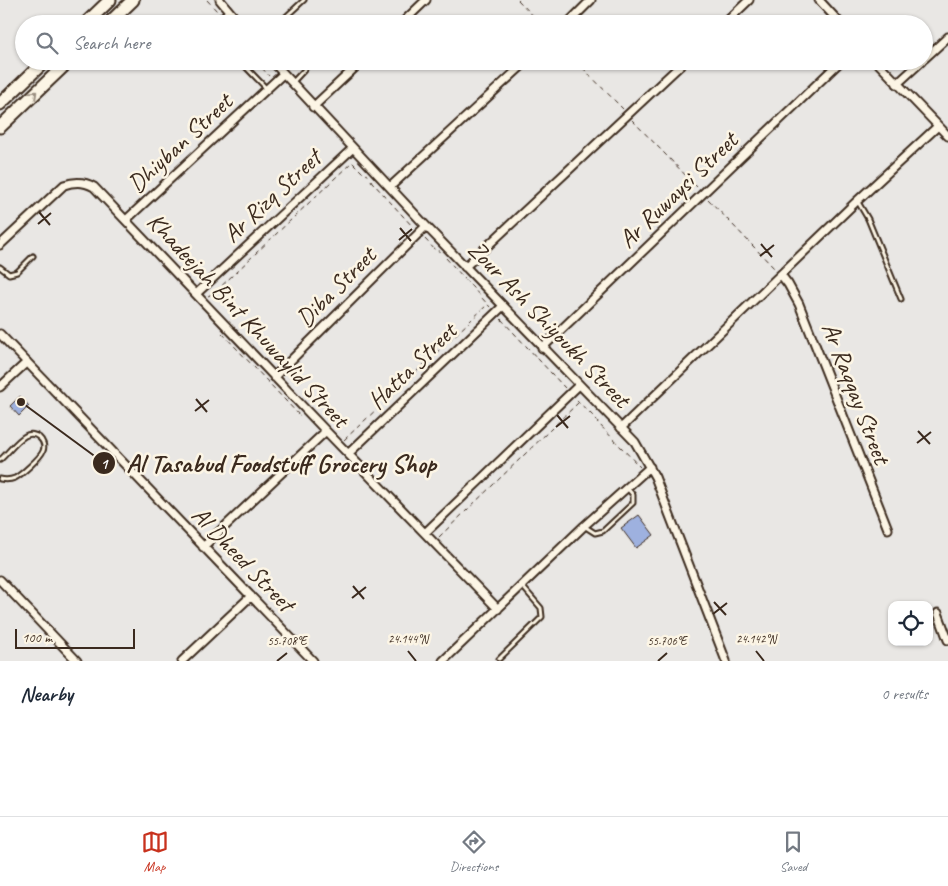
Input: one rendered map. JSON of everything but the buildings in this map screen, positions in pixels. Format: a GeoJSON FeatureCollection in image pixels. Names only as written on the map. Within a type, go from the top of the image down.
{"type":"FeatureCollection","features":[{"type":"Feature","properties":{"kind":"main road"},"geometry":{"type":"LineString","coordinates":[[94,15],[110,0]]}},
{"type":"Feature","properties":{"kind":"main road"},"geometry":{"type":"LineString","coordinates":[[117,15],[133,0]]}},
{"type":"Feature","properties":{"kind":"main road"},"geometry":{"type":"LineString","coordinates":[[0,104],[36,70]]}},
{"type":"Feature","properties":{"kind":"main road"},"geometry":{"type":"LineString","coordinates":[[0,127],[60,70]]}},
{"type":"Feature","properties":{"kind":"street"},"geometry":{"type":"LineString","coordinates":[[220,0],[232,15]]}},
{"type":"Feature","properties":{"kind":"street"},"geometry":{"type":"LineString","coordinates":[[410,15],[426,0]]}},
{"type":"Feature","properties":{"kind":"street"},"geometry":{"type":"LineString","coordinates":[[576,15],[591,0]]}},
{"type":"Feature","properties":{"kind":"street"},"geometry":{"type":"LineString","coordinates":[[733,15],[749,0]]}},
{"type":"Feature","properties":{"kind":"street"},"geometry":{"type":"LineString","coordinates":[[822,1],[834,15]]}},
{"type":"Feature","properties":{"kind":"street"},"geometry":{"type":"LineString","coordinates":[[933,51],[948,37]]}},
{"type":"Feature","properties":{"kind":"street","name":"Zour Ash Shiyoukh Street"},"geometry":{"type":"LineString","coordinates":[[280,70],[578,386],[635,442],[650,467],[726,661]]}},
{"type":"Feature","properties":{"kind":"street"},"geometry":{"type":"LineString","coordinates":[[313,107],[352,70]]}},
{"type":"Feature","properties":{"kind":"street"},"geometry":{"type":"LineString","coordinates":[[390,187],[517,70]]}},
{"type":"Feature","properties":{"kind":"street"},"geometry":{"type":"LineString","coordinates":[[465,267],[676,70]]}},
{"type":"Feature","properties":{"kind":"street","name":"Ar Ruwaysi Street"},"geometry":{"type":"LineString","coordinates":[[542,348],[832,70]]}},
{"type":"Feature","properties":{"kind":"street"},"geometry":{"type":"LineString","coordinates":[[885,70],[948,136]]}},
{"type":"Feature","properties":{"kind":"street"},"geometry":{"type":"LineString","coordinates":[[898,84],[913,70]]}},
{"type":"Feature","properties":{"kind":"street","name":"Dhiyban Street"},"geometry":{"type":"LineString","coordinates":[[126,220],[283,74]]}},
{"type":"Feature","properties":{"kind":"street"},"geometry":{"type":"LineString","coordinates":[[621,428],[857,201],[938,126]]}},
{"type":"Feature","properties":{"kind":"street","name":"Ar Rizq Street"},"geometry":{"type":"LineString","coordinates":[[196,294],[353,148]]}},
{"type":"Feature","properties":{"kind":"street","name":"Khadeejah Bint Khuwaylid Street"},"geometry":{"type":"LineString","coordinates":[[0,245],[58,189],[71,182],[85,182],[94,187],[326,432],[498,609]]}},
{"type":"Feature","properties":{"kind":"street","name":"Diba Street"},"geometry":{"type":"LineString","coordinates":[[274,377],[426,226]]}},
{"type":"Feature","properties":{"kind":"street","name":"Ar Raqqay Street"},"geometry":{"type":"LineString","coordinates":[[781,275],[799,304],[888,529]]}},
{"type":"Feature","properties":{"kind":"street","name":"Hatta Street"},"geometry":{"type":"LineString","coordinates":[[348,454],[503,306]]}},
{"type":"Feature","properties":{"kind":"street","name":"Al Dheed Street"},"geometry":{"type":"LineString","coordinates":[[0,334],[313,661]]}},
{"type":"Feature","properties":{"kind":"street"},"geometry":{"type":"LineString","coordinates":[[0,387],[27,362]]}},
{"type":"Feature","properties":{"kind":"street"},"geometry":{"type":"LineString","coordinates":[[425,533],[578,386]]}},
{"type":"Feature","properties":{"kind":"street"},"geometry":{"type":"LineString","coordinates":[[203,547],[326,432]]}},
{"type":"Feature","properties":{"kind":"street"},"geometry":{"type":"LineString","coordinates":[[443,661],[626,486],[650,467]]}},
{"type":"Feature","properties":{"kind":"street"},"geometry":{"type":"LineString","coordinates":[[0,580],[77,661]]}},
{"type":"Feature","properties":{"kind":"street"},"geometry":{"type":"LineString","coordinates":[[182,661],[251,596]]}},
{"type":"Feature","properties":{"kind":"street"},"geometry":{"type":"LineString","coordinates":[[938,613],[948,640]]}},
{"type":"Feature","properties":{"kind":"lane"},"geometry":{"type":"LineString","coordinates":[[288,15],[304,0]]}},
{"type":"Feature","properties":{"kind":"lane"},"geometry":{"type":"LineString","coordinates":[[223,15],[228,10]]}},
{"type":"Feature","properties":{"kind":"lane"},"geometry":{"type":"LineString","coordinates":[[248,70],[267,90]]}},
{"type":"Feature","properties":{"kind":"lane"},"geometry":{"type":"LineString","coordinates":[[292,84],[304,70]]}},
{"type":"Feature","properties":{"kind":"lane"},"geometry":{"type":"LineString","coordinates":[[857,201],[868,218],[901,300]]}},
{"type":"Feature","properties":{"kind":"lane"},"geometry":{"type":"LineString","coordinates":[[0,267],[9,274],[14,273],[33,256]]}},
{"type":"Feature","properties":{"kind":"lane"},"geometry":{"type":"LineString","coordinates":[[0,460],[24,436],[29,434],[37,436],[43,442],[44,447],[41,455],[18,476],[7,480],[0,479]]}},
{"type":"Feature","properties":{"kind":"lane"},"geometry":{"type":"LineString","coordinates":[[584,526],[595,533],[601,532],[632,505],[634,498],[626,486]]}},
{"type":"Feature","properties":{"kind":"lane"},"geometry":{"type":"LineString","coordinates":[[498,659],[542,617],[539,605],[522,586]]}},
{"type":"Feature","properties":{"kind":"path"},"geometry":{"type":"LineString","coordinates":[[518,0],[532,15]]}},
{"type":"Feature","properties":{"kind":"path"},"geometry":{"type":"LineString","coordinates":[[264,70],[275,82]]}},
{"type":"Feature","properties":{"kind":"path"},"geometry":{"type":"LineString","coordinates":[[585,70],[781,275]]}},
{"type":"Feature","properties":{"kind":"path"},"geometry":{"type":"LineString","coordinates":[[206,305],[210,302],[207,297],[208,295],[214,293],[352,162],[369,176],[372,182],[436,251],[443,251]]}},
{"type":"Feature","properties":{"kind":"path"},"geometry":{"type":"LineString","coordinates":[[446,255],[446,260],[570,394],[589,414],[595,417],[598,423],[644,472]]}},
{"type":"Feature","properties":{"kind":"path"},"geometry":{"type":"LineString","coordinates":[[339,445],[487,304]]}},
{"type":"Feature","properties":{"kind":"path"},"geometry":{"type":"LineString","coordinates":[[220,332],[301,418],[307,412]]}},
{"type":"Feature","properties":{"kind":"path"},"geometry":{"type":"LineString","coordinates":[[434,542],[579,403]]}},
{"type":"Feature","properties":{"kind":"place","name":"Al Tasabud Foodstuff Grocery Shop"},"geometry":{"type":"Point","coordinates":[21,402]}}]}
